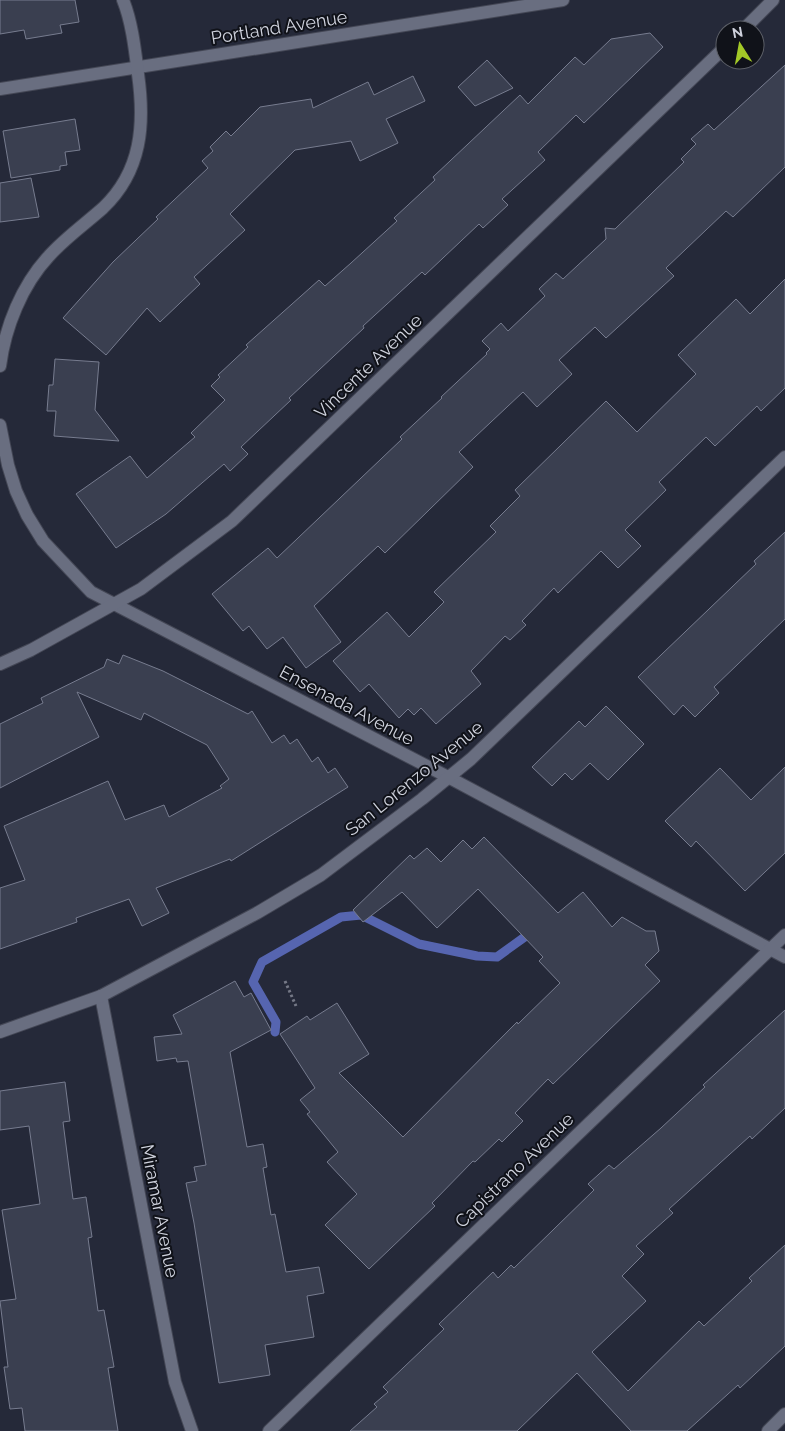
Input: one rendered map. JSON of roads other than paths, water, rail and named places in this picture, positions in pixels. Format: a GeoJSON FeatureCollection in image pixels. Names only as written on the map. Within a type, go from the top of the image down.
{"type":"FeatureCollection","features":[{"type":"Feature","properties":{"kind":"street"},"geometry":{"type":"LineString","coordinates":[[0,366],[10,326],[32,279],[48,257],[120,189],[131,168],[141,129],[143,108],[137,67],[123,0]]}},
{"type":"Feature","properties":{"kind":"street","name":"Portland Avenue"},"geometry":{"type":"LineString","coordinates":[[0,89],[563,0]]}},
{"type":"Feature","properties":{"kind":"street"},"geometry":{"type":"LineString","coordinates":[[751,20],[766,2]]}},
{"type":"Feature","properties":{"kind":"street","name":"Vincente Avenue"},"geometry":{"type":"LineString","coordinates":[[0,664],[116,605],[141,589],[232,521],[715,57]]}},
{"type":"Feature","properties":{"kind":"street","name":"Ensenada Avenue"},"geometry":{"type":"LineString","coordinates":[[0,425],[8,465],[16,491],[43,541],[91,592],[448,777],[785,957]]}},
{"type":"Feature","properties":{"kind":"street","name":"San Lorenzo Avenue"},"geometry":{"type":"LineString","coordinates":[[0,1032],[101,996],[249,918],[321,875],[471,759],[785,457]]}},
{"type":"Feature","properties":{"kind":"street","name":"Capistrano Avenue"},"geometry":{"type":"LineString","coordinates":[[269,1431],[785,935]]}},
{"type":"Feature","properties":{"kind":"street","name":"Miramar Avenue"},"geometry":{"type":"LineString","coordinates":[[101,996],[175,1382],[192,1431]]}},
{"type":"Feature","properties":{"kind":"street"},"geometry":{"type":"LineString","coordinates":[[768,1431],[785,1414]]}},
{"type":"Feature","properties":{"kind":"waterway"},"geometry":{"type":"LineString","coordinates":[[275,1032],[276,1022],[253,982],[262,962],[341,917],[361,915],[419,944],[477,956],[497,957],[533,931]]}}]}
